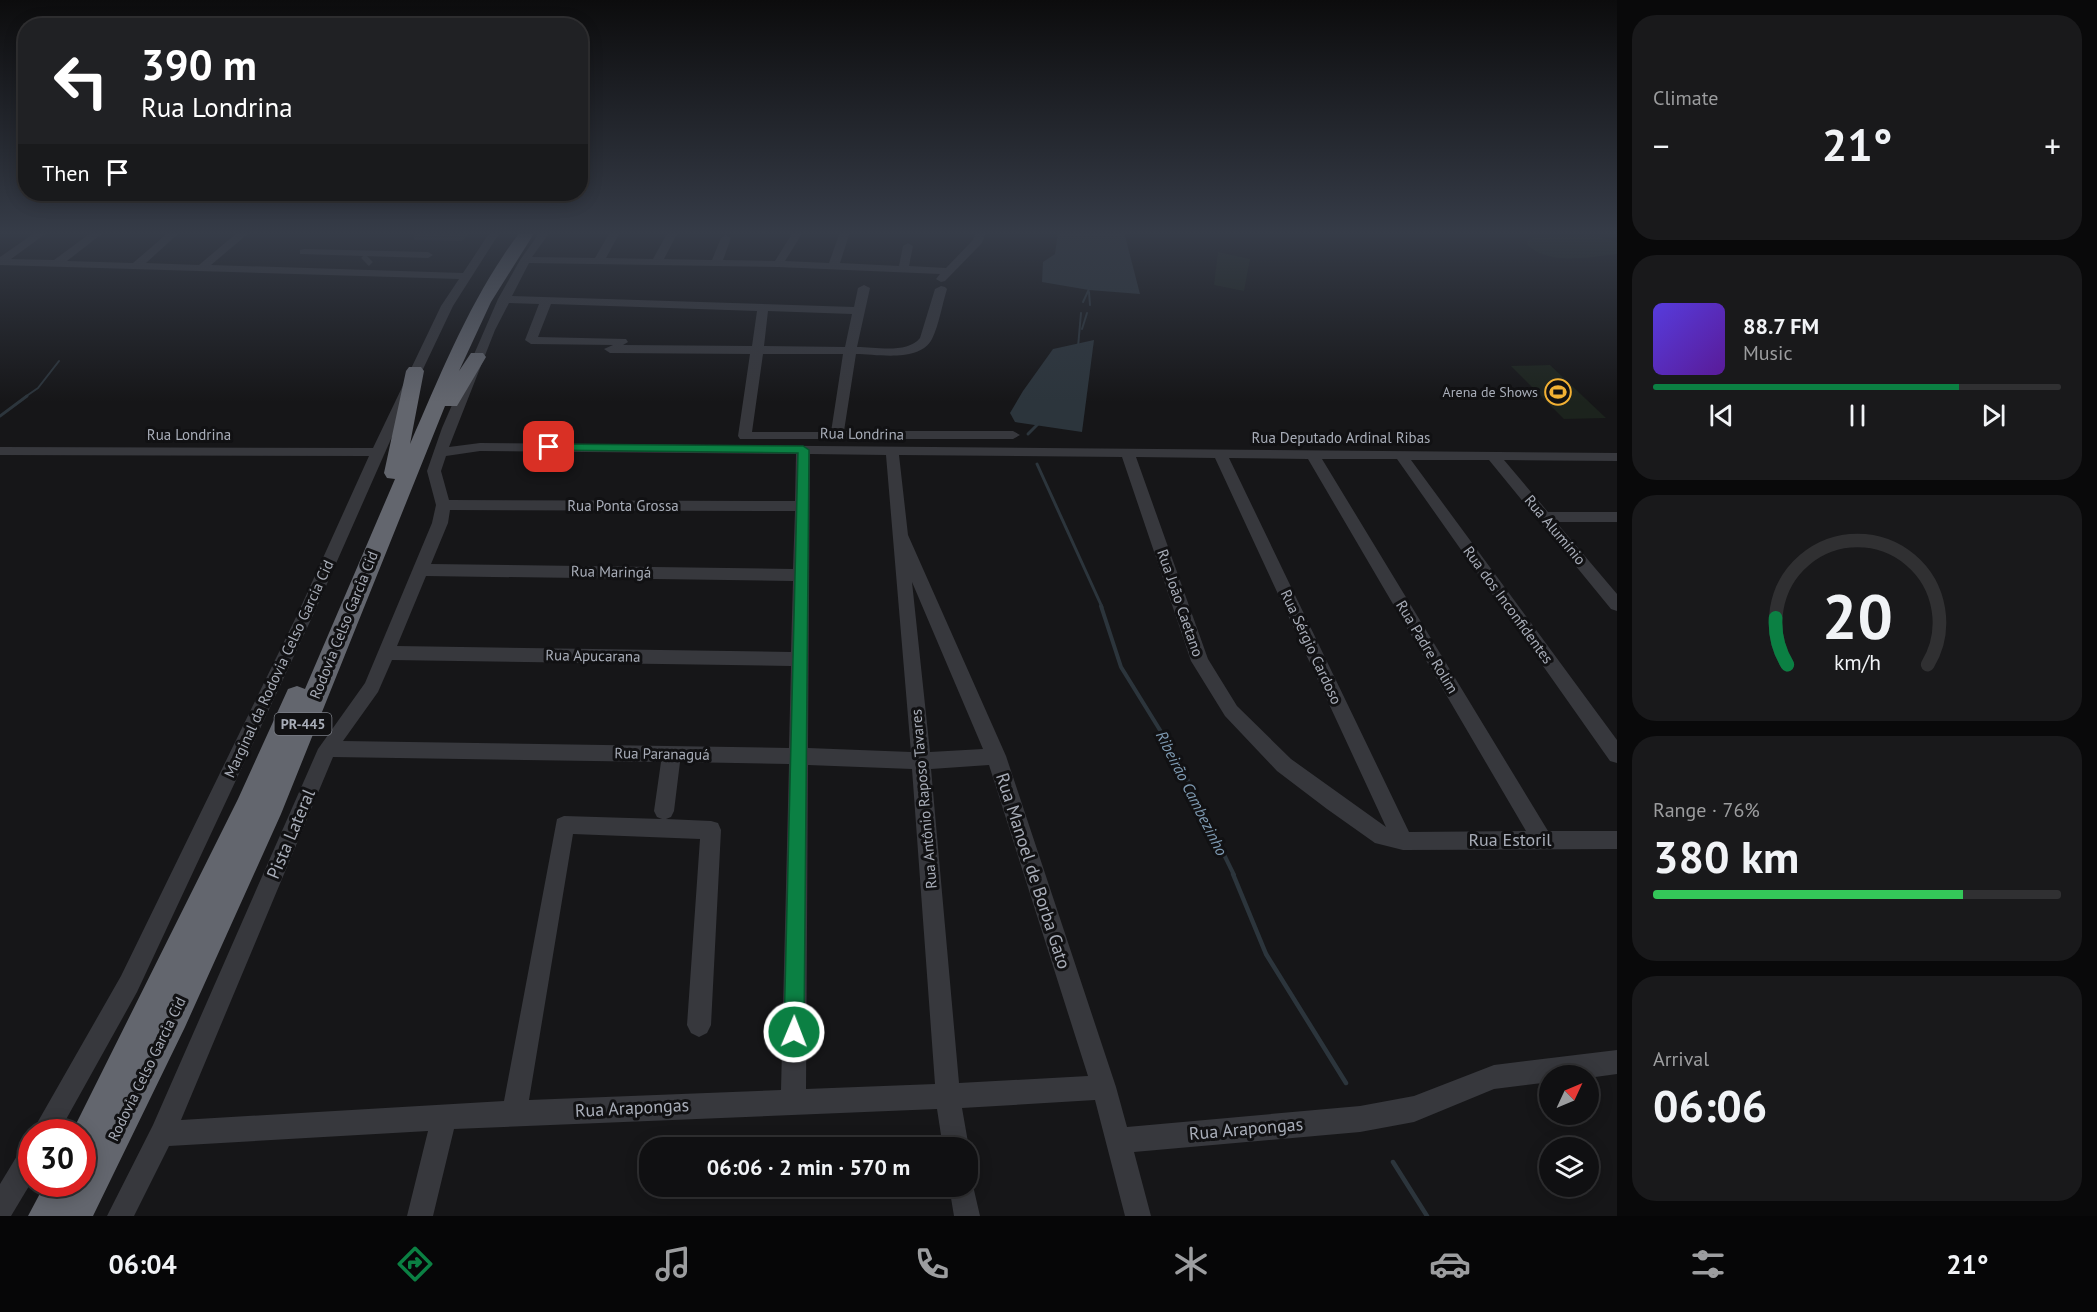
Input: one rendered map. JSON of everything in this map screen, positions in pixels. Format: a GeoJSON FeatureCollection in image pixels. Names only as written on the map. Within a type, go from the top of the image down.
{"type":"FeatureCollection","features":[{"type":"Feature","properties":{"kind":"highway","name":"Rodovia Celso Garcia Cid"},"geometry":{"type":"LineString","coordinates":[[96,1124],[249,806],[394,464],[464,316],[480,289]]}},
{"type":"Feature","properties":{"kind":"highway","name":"Rodovia Celso Garcia Cid"},"geometry":{"type":"LineString","coordinates":[[73,1216],[168,1025],[266,814],[394,464],[489,289]]}},
{"type":"Feature","properties":{"kind":"highway"},"geometry":{"type":"LineString","coordinates":[[394,464],[477,357]]}},
{"type":"Feature","properties":{"kind":"highway"},"geometry":{"type":"LineString","coordinates":[[394,464],[415,371]]}},
{"type":"Feature","properties":{"kind":"highway"},"geometry":{"type":"LineString","coordinates":[[48,1216],[59,1197]]}},
{"type":"Feature","properties":{"kind":"street"},"geometry":{"type":"LineString","coordinates":[[415,371],[447,306],[459,289]]}},
{"type":"Feature","properties":{"kind":"street"},"geometry":{"type":"LineString","coordinates":[[440,453],[477,357],[510,289]]}},
{"type":"Feature","properties":{"kind":"street"},"geometry":{"type":"LineString","coordinates":[[837,436],[851,348],[864,289]]}},
{"type":"Feature","properties":{"kind":"street"},"geometry":{"type":"LineString","coordinates":[[610,349],[851,348],[905,351],[919,347],[926,339],[939,289]]}},
{"type":"Feature","properties":{"kind":"street"},"geometry":{"type":"LineString","coordinates":[[504,299],[858,311]]}},
{"type":"Feature","properties":{"kind":"street"},"geometry":{"type":"LineString","coordinates":[[546,301],[531,340],[757,348]]}},
{"type":"Feature","properties":{"kind":"street"},"geometry":{"type":"LineString","coordinates":[[763,308],[745,436],[1013,435]]}},
{"type":"Feature","properties":{"kind":"street"},"geometry":{"type":"LineString","coordinates":[[449,428],[480,447]]}},
{"type":"Feature","properties":{"kind":"street","name":"Rua Londrina"},"geometry":{"type":"LineString","coordinates":[[440,453],[480,447],[1065,452]]}},
{"type":"Feature","properties":{"kind":"street"},"geometry":{"type":"LineString","coordinates":[[793,1101],[803,450]]}},
{"type":"Feature","properties":{"kind":"street","name":"Rua Antônio Raposo Tavares"},"geometry":{"type":"LineString","coordinates":[[892,450],[921,761],[948,1096],[954,1137]]}},
{"type":"Feature","properties":{"kind":"street","name":"Rua Londrina"},"geometry":{"type":"LineString","coordinates":[[0,451],[394,464]]}},
{"type":"Feature","properties":{"kind":"street","name":"Rua Deputado Ardinal Ribas"},"geometry":{"type":"LineString","coordinates":[[1065,452],[1617,457]]}},
{"type":"Feature","properties":{"kind":"street","name":"Pista Lateral"},"geometry":{"type":"LineString","coordinates":[[120,1216],[162,1134],[327,749],[372,687],[440,523],[443,505],[434,471],[440,453]]}},
{"type":"Feature","properties":{"kind":"street","name":"Rua João Caetano"},"geometry":{"type":"LineString","coordinates":[[1128,453],[1200,661],[1231,711],[1284,765],[1326,797],[1382,836],[1403,841]]}},
{"type":"Feature","properties":{"kind":"street","name":"Rua Sérgio Cardoso"},"geometry":{"type":"LineString","coordinates":[[1220,454],[1403,841]]}},
{"type":"Feature","properties":{"kind":"street","name":"Rua Padre Rolim"},"geometry":{"type":"LineString","coordinates":[[1312,454],[1542,840]]}},
{"type":"Feature","properties":{"kind":"street","name":"Rua dos Inconfidentes"},"geometry":{"type":"LineString","coordinates":[[1401,455],[1617,755]]}},
{"type":"Feature","properties":{"kind":"street","name":"Rua Alumínio"},"geometry":{"type":"LineString","coordinates":[[1493,456],[1544,517],[1610,587],[1617,605]]}},
{"type":"Feature","properties":{"kind":"street","name":"Marginal da Rodovia Celso Garcia Cid"},"geometry":{"type":"LineString","coordinates":[[53,1119],[129,984],[302,620],[394,464]]}},
{"type":"Feature","properties":{"kind":"street","name":"Rua Ponta Grossa"},"geometry":{"type":"LineString","coordinates":[[443,505],[802,506]]}},
{"type":"Feature","properties":{"kind":"street"},"geometry":{"type":"LineString","coordinates":[[1544,517],[1617,518]]}},
{"type":"Feature","properties":{"kind":"street","name":"Rua Manoel de Borba Gato"},"geometry":{"type":"LineString","coordinates":[[901,537],[996,756],[1104,1087],[1138,1216]]}},
{"type":"Feature","properties":{"kind":"street","name":"Rua Maringá"},"geometry":{"type":"LineString","coordinates":[[421,570],[801,575]]}},
{"type":"Feature","properties":{"kind":"street","name":"Rua Apucarana"},"geometry":{"type":"LineString","coordinates":[[386,653],[800,659]]}},
{"type":"Feature","properties":{"kind":"street","name":"Rua Paranaguá"},"geometry":{"type":"LineString","coordinates":[[327,749],[797,756],[921,761],[996,756]]}},
{"type":"Feature","properties":{"kind":"street"},"geometry":{"type":"LineString","coordinates":[[664,811],[671,754]]}},
{"type":"Feature","properties":{"kind":"street"},"geometry":{"type":"LineString","coordinates":[[514,1113],[564,825],[711,830],[699,1025]]}},
{"type":"Feature","properties":{"kind":"street","name":"Rua Estoril"},"geometry":{"type":"LineString","coordinates":[[1403,841],[1617,840]]}},
{"type":"Feature","properties":{"kind":"street","name":"Rua Arapongas"},"geometry":{"type":"LineString","coordinates":[[1119,1141],[1374,1116],[1414,1109],[1494,1077],[1617,1062]]}},
{"type":"Feature","properties":{"kind":"street","name":"Rua Arapongas"},"geometry":{"type":"LineString","coordinates":[[162,1134],[514,1113],[948,1096],[1104,1087]]}},
{"type":"Feature","properties":{"kind":"street"},"geometry":{"type":"LineString","coordinates":[[420,1216],[444,1117]]}},
{"type":"Feature","properties":{"kind":"street"},"geometry":{"type":"LineString","coordinates":[[0,1209],[18,1179]]}},
{"type":"Feature","properties":{"kind":"street"},"geometry":{"type":"LineString","coordinates":[[964,1197],[967,1216]]}},
{"type":"Feature","properties":{"kind":"shaded area"},"geometry":{"type":"Polygon","coordinates":[[[1082,289],[1139,289],[1140,294],[1082,289]]]}},
{"type":"Feature","properties":{"kind":"shaded area"},"geometry":{"type":"Polygon","coordinates":[[[1094,340],[1082,432],[1015,422],[1010,413],[1053,349],[1094,340]]]}},
{"type":"Feature","properties":{"kind":"shaded area","name":"Arena de Shows"},"geometry":{"type":"Polygon","coordinates":[[[1550,365],[1606,418],[1564,419],[1511,366],[1550,365]]]}},
{"type":"Feature","properties":{"kind":"waterway","name":"Ribeirão Cambezinho"},"geometry":{"type":"LineString","coordinates":[[1083,302],[1089,289]]}},
{"type":"Feature","properties":{"kind":"waterway"},"geometry":{"type":"LineString","coordinates":[[1089,292],[1090,305]]}},
{"type":"Feature","properties":{"kind":"waterway","name":"Ribeirão Cambezinho"},"geometry":{"type":"LineString","coordinates":[[1078,347],[1081,313]]}},
{"type":"Feature","properties":{"kind":"waterway"},"geometry":{"type":"LineString","coordinates":[[1082,329],[1087,313]]}},
{"type":"Feature","properties":{"kind":"waterway"},"geometry":{"type":"LineString","coordinates":[[25,397],[38,388],[59,361]]}},
{"type":"Feature","properties":{"kind":"waterway"},"geometry":{"type":"LineString","coordinates":[[0,416],[27,396]]}},
{"type":"Feature","properties":{"kind":"waterway","name":"Ribeirão Cambezinho"},"geometry":{"type":"LineString","coordinates":[[1028,434],[1038,424]]}},
{"type":"Feature","properties":{"kind":"waterway","name":"Ribeirão Cambezinho"},"geometry":{"type":"LineString","coordinates":[[1037,464],[1102,607]]}},
{"type":"Feature","properties":{"kind":"waterway","name":"Ribeirão Cambezinho"},"geometry":{"type":"LineString","coordinates":[[1101,606],[1121,667],[1176,756],[1234,875]]}},
{"type":"Feature","properties":{"kind":"waterway","name":"Ribeirão Cambezinho"},"geometry":{"type":"LineString","coordinates":[[1233,874],[1266,954],[1346,1083]]}},
{"type":"Feature","properties":{"kind":"waterway","name":"Ribeirão Cambezinho"},"geometry":{"type":"LineString","coordinates":[[1393,1162],[1427,1216]]}},
{"type":"Feature","properties":{"kind":"place","name":"Arena de Shows"},"geometry":{"type":"Point","coordinates":[1558,392]}},
{"type":"Feature","properties":{"kind":"route"},"geometry":{"type":"LineString","coordinates":[[549,447],[803,450],[794,1032]]}}]}
